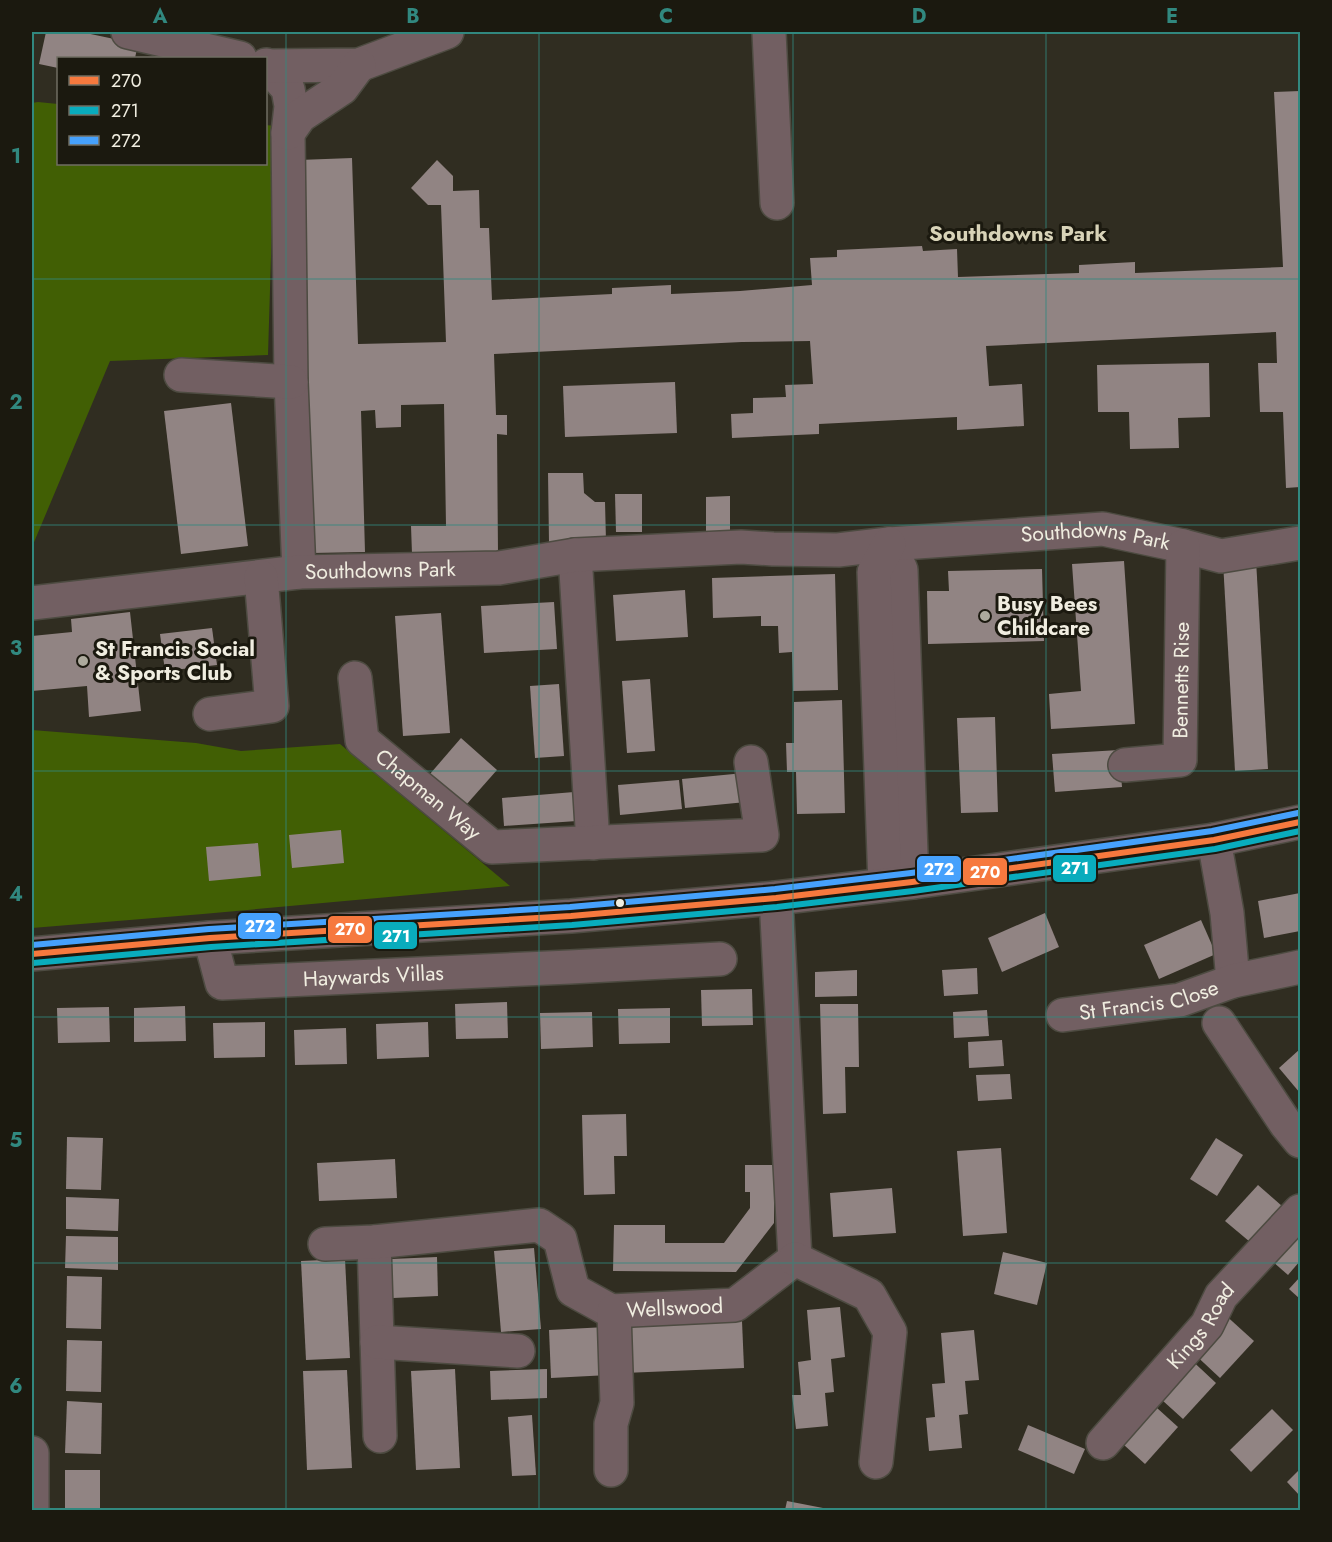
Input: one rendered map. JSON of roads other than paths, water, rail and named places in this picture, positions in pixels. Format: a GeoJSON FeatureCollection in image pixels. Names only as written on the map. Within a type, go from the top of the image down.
{"type":"FeatureCollection","features":[{"type":"Feature","properties":{"kind":"street"},"geometry":{"type":"LineString","coordinates":[[128,32],[233,57]]}},
{"type":"Feature","properties":{"kind":"street"},"geometry":{"type":"LineString","coordinates":[[267,63],[359,65],[447,32]]}},
{"type":"Feature","properties":{"kind":"street"},"geometry":{"type":"LineString","coordinates":[[769,32],[777,203]]}},
{"type":"Feature","properties":{"kind":"street"},"geometry":{"type":"LineString","coordinates":[[288,133],[300,116],[342,87],[359,65]]}},
{"type":"Feature","properties":{"kind":"street","name":"Southdowns Park"},"geometry":{"type":"LineString","coordinates":[[267,70],[288,88],[291,106],[288,133],[291,382],[299,572],[499,568],[575,555],[741,547],[838,550],[889,544],[1103,529],[1221,556],[1300,543]]}},
{"type":"Feature","properties":{"kind":"street"},"geometry":{"type":"LineString","coordinates":[[181,375],[291,382]]}},
{"type":"Feature","properties":{"kind":"street"},"geometry":{"type":"LineString","coordinates":[[889,544],[874,572],[898,883]]}},
{"type":"Feature","properties":{"kind":"street","name":"Bennetts Rise"},"geometry":{"type":"LineString","coordinates":[[1125,765],[1180,760],[1183,546]]}},
{"type":"Feature","properties":{"kind":"street"},"geometry":{"type":"LineString","coordinates":[[575,555],[593,843]]}},
{"type":"Feature","properties":{"kind":"street"},"geometry":{"type":"LineString","coordinates":[[32,603],[299,572]]}},
{"type":"Feature","properties":{"kind":"street"},"geometry":{"type":"LineString","coordinates":[[210,714],[272,706],[261,577]]}},
{"type":"Feature","properties":{"kind":"street","name":"Chapman Way"},"geometry":{"type":"LineString","coordinates":[[355,678],[362,740],[492,848],[762,835],[751,762]]}},
{"type":"Feature","properties":{"kind":"street"},"geometry":{"type":"LineString","coordinates":[[32,954],[210,938],[571,916],[776,898],[1214,840],[1300,822]]}},
{"type":"Feature","properties":{"kind":"street","name":"St Francis Close"},"geometry":{"type":"LineString","coordinates":[[1214,840],[1227,913],[1233,981]]}},
{"type":"Feature","properties":{"kind":"street"},"geometry":{"type":"LineString","coordinates":[[776,898],[795,1259],[869,1295],[890,1332],[874,1463]]}},
{"type":"Feature","properties":{"kind":"street"},"geometry":{"type":"LineString","coordinates":[[570,967],[571,916]]}},
{"type":"Feature","properties":{"kind":"street","name":"Haywards Villas"},"geometry":{"type":"LineString","coordinates":[[210,938],[222,983],[720,959]]}},
{"type":"Feature","properties":{"kind":"street","name":"St Francis Close"},"geometry":{"type":"LineString","coordinates":[[1063,1015],[1180,1000],[1233,981],[1300,967]]}},
{"type":"Feature","properties":{"kind":"street"},"geometry":{"type":"LineString","coordinates":[[1219,1023],[1286,1124],[1300,1141]]}},
{"type":"Feature","properties":{"kind":"street","name":"Kings Road"},"geometry":{"type":"LineString","coordinates":[[1103,1443],[1207,1325],[1221,1296],[1300,1211]]}},
{"type":"Feature","properties":{"kind":"street","name":"Wellswood"},"geometry":{"type":"LineString","coordinates":[[325,1244],[374,1242],[539,1225],[560,1239],[573,1290],[611,1311],[735,1305],[795,1259]]}},
{"type":"Feature","properties":{"kind":"street"},"geometry":{"type":"LineString","coordinates":[[374,1242],[380,1436]]}},
{"type":"Feature","properties":{"kind":"street"},"geometry":{"type":"LineString","coordinates":[[611,1470],[611,1424],[617,1403],[614,1311]]}},
{"type":"Feature","properties":{"kind":"street"},"geometry":{"type":"LineString","coordinates":[[377,1342],[518,1351]]}},
{"type":"Feature","properties":{"kind":"street"},"geometry":{"type":"LineString","coordinates":[[32,1453],[32,1510]]}},
{"type":"Feature","properties":{"kind":"place","name":"Busy Bees Childcare"},"geometry":{"type":"Point","coordinates":[985,616]}},
{"type":"Feature","properties":{"kind":"place","name":"St Francis Social & Sports Club"},"geometry":{"type":"Point","coordinates":[83,661]}},
{"type":"Feature","properties":{"kind":"district","name":"Southdowns Park"},"geometry":{"type":"Point","coordinates":[1018,233]}}]}
